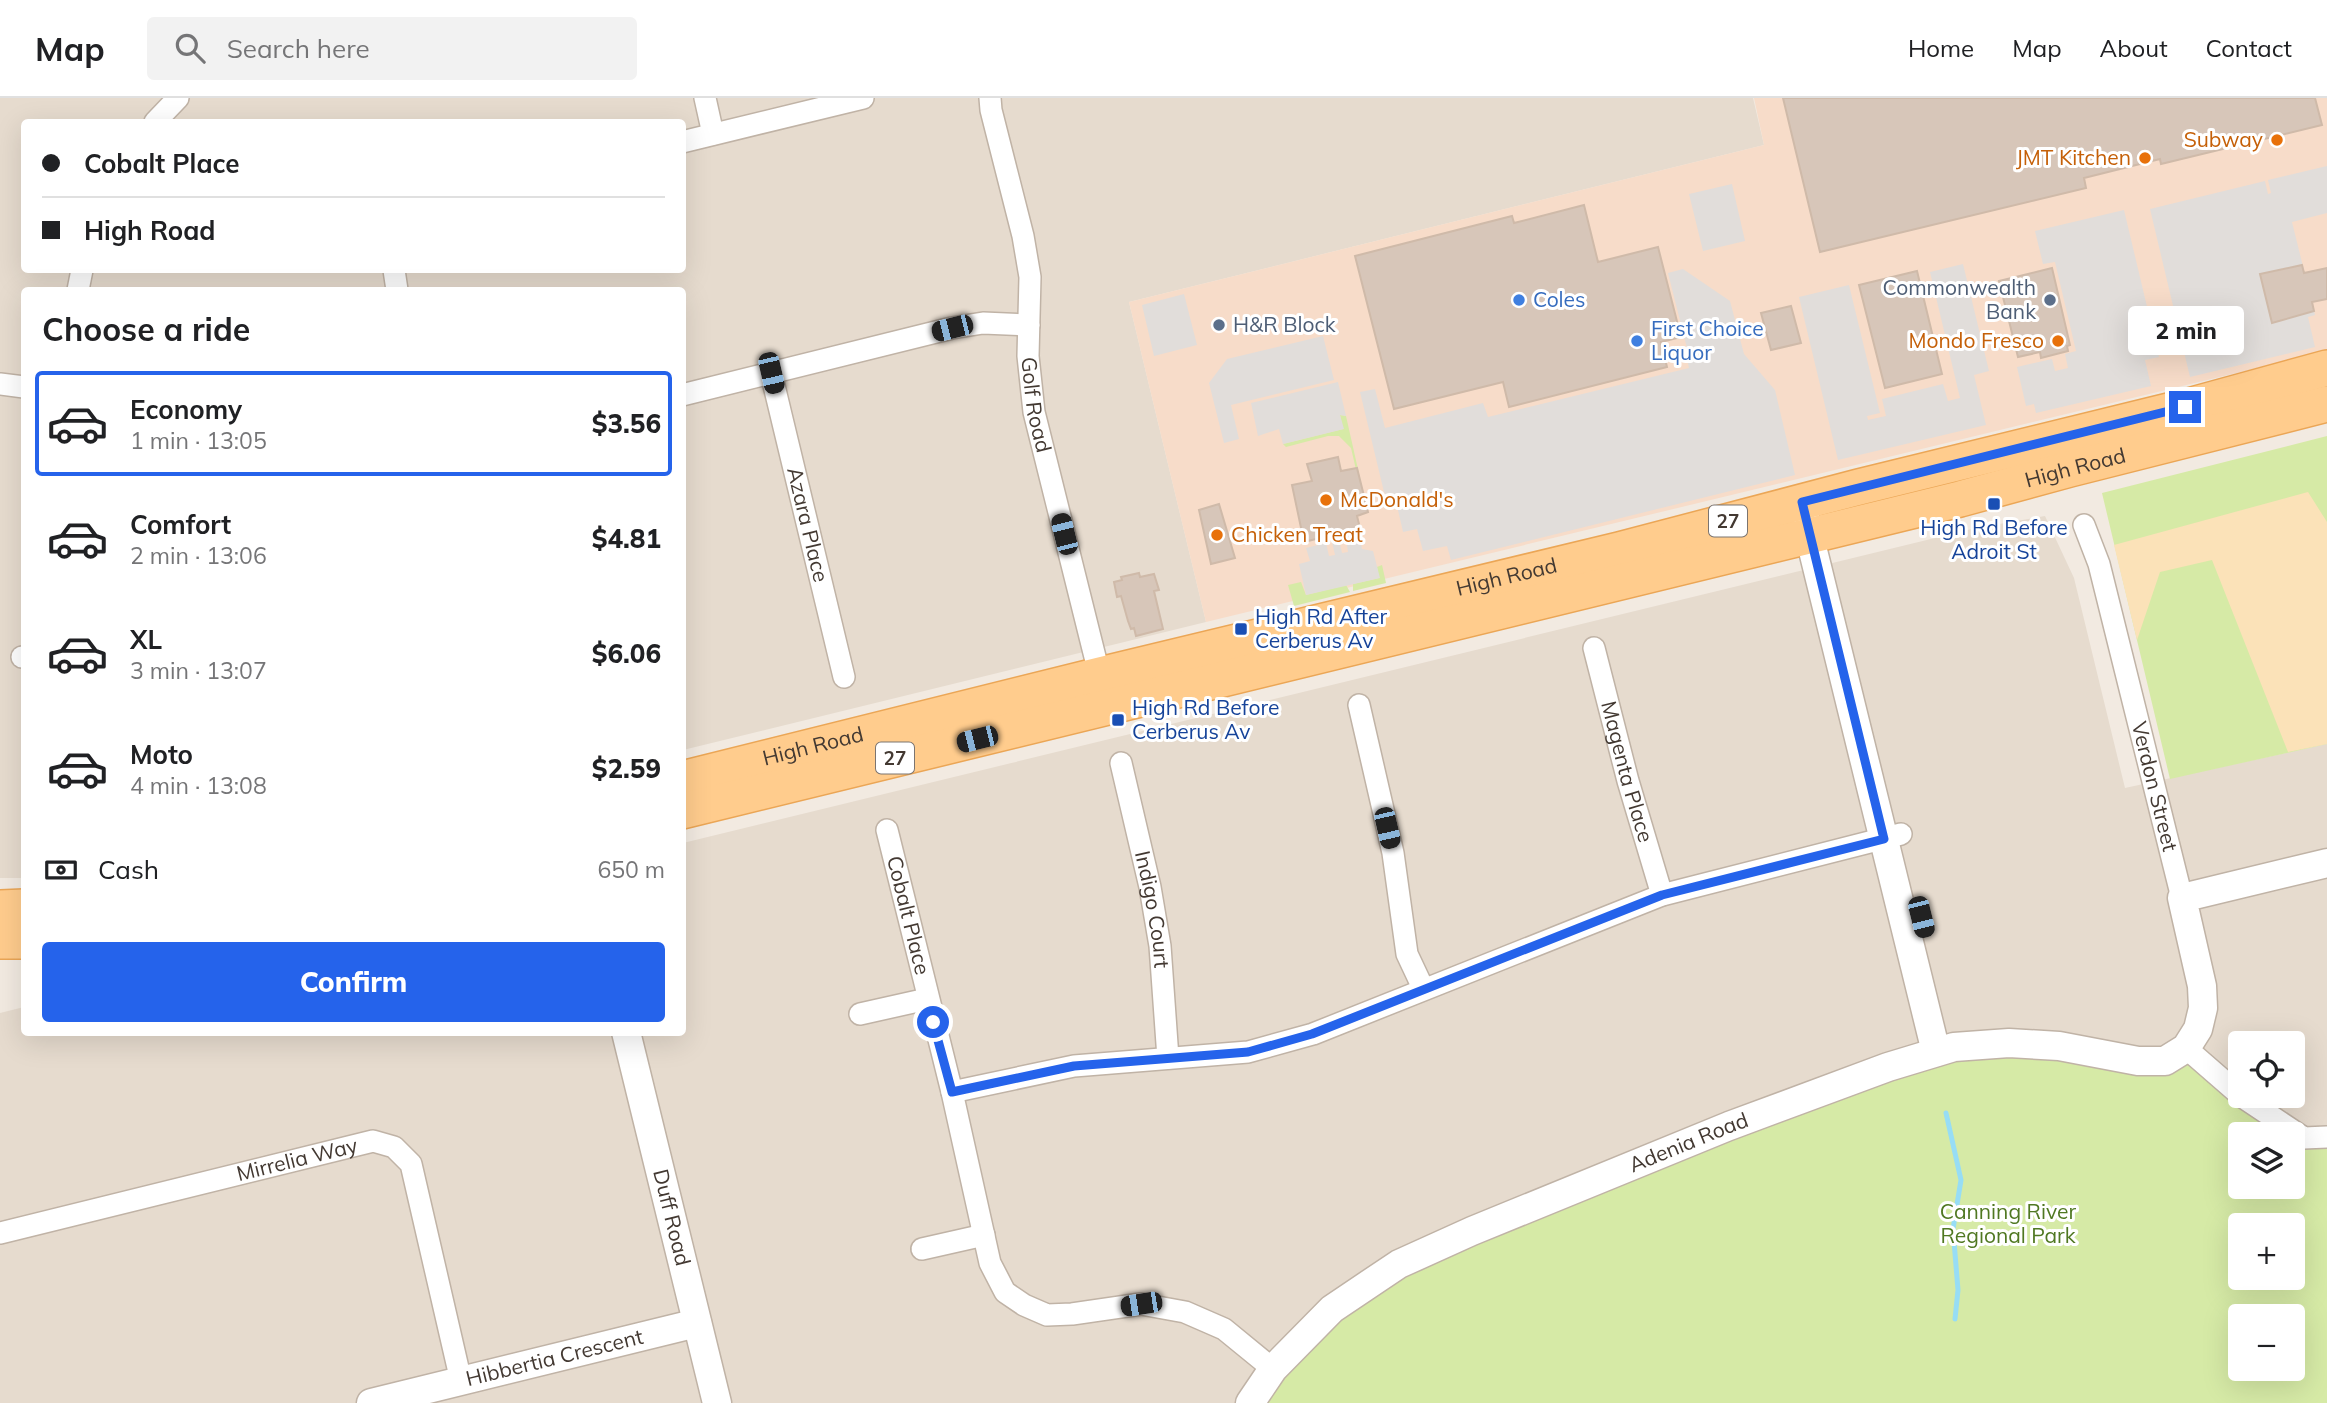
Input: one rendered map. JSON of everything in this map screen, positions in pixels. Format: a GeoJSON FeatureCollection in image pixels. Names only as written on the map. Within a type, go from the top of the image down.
{"type":"FeatureCollection","features":[{"type":"Feature","properties":{"kind":"main road","name":"High Road"},"geometry":{"type":"LineString","coordinates":[[686,810],[1470,587],[2185,407],[2327,368]]}},
{"type":"Feature","properties":{"kind":"main road","name":"High Road"},"geometry":{"type":"LineString","coordinates":[[686,778],[1104,691],[1817,535],[2327,404]]}},
{"type":"Feature","properties":{"kind":"main road"},"geometry":{"type":"LineString","coordinates":[[0,908],[21,908]]}},
{"type":"Feature","properties":{"kind":"main road"},"geometry":{"type":"LineString","coordinates":[[0,941],[21,941]]}},
{"type":"Feature","properties":{"kind":"street"},"geometry":{"type":"LineString","coordinates":[[158,119],[178,98]]}},
{"type":"Feature","properties":{"kind":"street"},"geometry":{"type":"LineString","coordinates":[[705,98],[713,134]]}},
{"type":"Feature","properties":{"kind":"street"},"geometry":{"type":"LineString","coordinates":[[686,141],[863,98]]}},
{"type":"Feature","properties":{"kind":"street","name":"Golf Road"},"geometry":{"type":"LineString","coordinates":[[990,98],[1030,277],[1028,356],[1034,412],[1104,691]]}},
{"type":"Feature","properties":{"kind":"street"},"geometry":{"type":"LineString","coordinates":[[686,394],[952,328],[983,323],[1029,325]]}},
{"type":"Feature","properties":{"kind":"street","name":"Azara Place"},"geometry":{"type":"LineString","coordinates":[[771,373],[844,677]]}},
{"type":"Feature","properties":{"kind":"street"},"geometry":{"type":"LineString","coordinates":[[0,384],[21,387]]}},
{"type":"Feature","properties":{"kind":"street"},"geometry":{"type":"LineString","coordinates":[[1810,500],[1945,1049]]}},
{"type":"Feature","properties":{"kind":"street","name":"Verdon Street"},"geometry":{"type":"LineString","coordinates":[[2084,526],[2099,564],[2202,986],[2203,1008],[2198,1029],[2186,1048]]}},
{"type":"Feature","properties":{"kind":"street","name":"Magenta Place"},"geometry":{"type":"LineString","coordinates":[[1594,648],[1628,781],[1662,895]]}},
{"type":"Feature","properties":{"kind":"street"},"geometry":{"type":"LineString","coordinates":[[1359,705],[1393,853],[1407,954],[1423,988]]}},
{"type":"Feature","properties":{"kind":"street","name":"Indigo Court"},"geometry":{"type":"LineString","coordinates":[[1121,763],[1150,887],[1160,946],[1168,1058]]}},
{"type":"Feature","properties":{"kind":"street","name":"Cobalt Place"},"geometry":{"type":"LineString","coordinates":[[887,830],[952,1092],[990,1263],[1005,1292],[1024,1305],[1047,1315],[1141,1304],[1185,1312],[1224,1329],[1273,1369]]}},
{"type":"Feature","properties":{"kind":"street"},"geometry":{"type":"LineString","coordinates":[[952,1092],[1074,1066],[1248,1052],[1312,1034],[1662,895],[1893,836]]}},
{"type":"Feature","properties":{"kind":"street"},"geometry":{"type":"LineString","coordinates":[[2182,898],[2327,863]]}},
{"type":"Feature","properties":{"kind":"street","name":"Cobalt Place"},"geometry":{"type":"LineString","coordinates":[[860,1014],[928,999]]}},
{"type":"Feature","properties":{"kind":"street","name":"Duff Road"},"geometry":{"type":"LineString","coordinates":[[627,1036],[717,1403]]}},
{"type":"Feature","properties":{"kind":"street","name":"Adenia Road"},"geometry":{"type":"LineString","coordinates":[[1250,1403],[1273,1369],[1332,1309],[1399,1264],[1472,1231],[1729,1126],[1888,1066],[1945,1049],[2010,1042],[2059,1046],[2138,1061],[2165,1061],[2186,1048]]}},
{"type":"Feature","properties":{"kind":"street"},"geometry":{"type":"LineString","coordinates":[[2186,1048],[2228,1084]]}},
{"type":"Feature","properties":{"kind":"street"},"geometry":{"type":"LineString","coordinates":[[2260,1108],[2304,1138],[2327,1137]]}},
{"type":"Feature","properties":{"kind":"street","name":"Mirrelia Way"},"geometry":{"type":"LineString","coordinates":[[0,1233],[373,1141],[394,1147],[411,1164],[461,1381]]}},
{"type":"Feature","properties":{"kind":"street"},"geometry":{"type":"LineString","coordinates":[[922,1249],[984,1235]]}},
{"type":"Feature","properties":{"kind":"street","name":"Hibbertia Crescent"},"geometry":{"type":"LineString","coordinates":[[371,1403],[697,1323]]}},
{"type":"Feature","properties":{"kind":"shaded area"},"geometry":{"type":"Polygon","coordinates":[[[0,98],[1753,98],[1764,145],[1129,302],[1206,622],[686,749],[686,287],[21,287],[21,878],[0,878],[0,98]]]}},
{"type":"Feature","properties":{"kind":"shaded area"},"geometry":{"type":"Polygon","coordinates":[[[1754,98],[2327,98],[2327,351],[1206,622],[1129,302],[1764,145],[1754,98]]]}},
{"type":"Feature","properties":{"kind":"shaded area"},"geometry":{"type":"Polygon","coordinates":[[[2327,166],[2327,213],[2292,222],[2315,315],[2308,317],[2315,347],[2190,377],[2150,209],[2265,181],[2268,194],[2271,193],[2268,180],[2327,166]]]}},
{"type":"Feature","properties":{"kind":"shaded area"},"geometry":{"type":"Polygon","coordinates":[[[1732,184],[1745,241],[1703,251],[1689,194],[1732,184]]]}},
{"type":"Feature","properties":{"kind":"shaded area"},"geometry":{"type":"Polygon","coordinates":[[[2124,210],[2159,357],[2145,360],[2151,386],[2036,413],[2034,404],[2026,406],[2017,367],[2052,359],[2055,371],[2068,368],[2065,354],[2076,351],[2055,262],[2043,264],[2035,231],[2124,210]]]}},
{"type":"Feature","properties":{"kind":"shaded area"},"geometry":{"type":"Polygon","coordinates":[[[1963,264],[1989,371],[1974,375],[1986,425],[1838,460],[1799,297],[1849,285],[1880,413],[1867,416],[1868,420],[1886,416],[1882,399],[1943,384],[1948,401],[1960,398],[1930,272],[1963,264]]]}},
{"type":"Feature","properties":{"kind":"shaded area"},"geometry":{"type":"Polygon","coordinates":[[[1683,269],[1730,301],[1744,354],[1775,390],[1795,475],[1451,560],[1447,546],[1423,551],[1417,529],[1403,532],[1398,510],[1384,492],[1360,392],[1375,389],[1385,428],[1483,403],[1488,417],[1689,368],[1686,354],[1688,352],[1668,273],[1683,269]]]}},
{"type":"Feature","properties":{"kind":"shaded area"},"geometry":{"type":"Polygon","coordinates":[[[1184,294],[1197,345],[1154,356],[1142,305],[1184,294]]]}},
{"type":"Feature","properties":{"kind":"shaded area"},"geometry":{"type":"Polygon","coordinates":[[[1323,336],[1334,380],[1231,405],[1239,439],[1224,443],[1209,383],[1227,359],[1323,336]]]}},
{"type":"Feature","properties":{"kind":"shaded area"},"geometry":{"type":"Polygon","coordinates":[[[1338,382],[1346,416],[1340,415],[1344,429],[1283,444],[1279,429],[1258,436],[1251,403],[1338,382]]]}},
{"type":"Feature","properties":{"kind":"shaded area"},"geometry":{"type":"Polygon","coordinates":[[[2045,516],[2074,578],[2125,788],[2327,744],[2327,1145],[2305,1131],[2305,1122],[2290,1122],[2268,1108],[2305,1108],[2305,1031],[2228,1031],[2228,1093],[1250,1403],[0,1403],[0,1013],[21,1008],[21,1036],[686,1036],[686,842],[1976,528],[2045,516]]]}},
{"type":"Feature","properties":{"kind":"shaded area"},"geometry":{"type":"Polygon","coordinates":[[[1359,535],[1362,549],[1373,551],[1380,578],[1306,595],[1299,564],[1310,561],[1306,548],[1326,543],[1329,556],[1335,555],[1332,542],[1339,540],[1342,553],[1348,552],[1346,538],[1359,535]]]}},
{"type":"Feature","properties":{"kind":"green space"},"geometry":{"type":"Polygon","coordinates":[[[1340,415],[1346,416],[1362,487],[1351,448],[1339,436],[1328,436],[1286,447],[1283,444],[1343,429],[1340,415]]]}},
{"type":"Feature","properties":{"kind":"green space"},"geometry":{"type":"Polygon","coordinates":[[[2327,436],[2327,744],[2170,779],[2102,493],[2327,436]]]}},
{"type":"Feature","properties":{"kind":"green space"},"geometry":{"type":"Polygon","coordinates":[[[1382,565],[1386,583],[1353,591],[1353,584],[1379,578],[1377,567],[1382,565]]]}},
{"type":"Feature","properties":{"kind":"green space"},"geometry":{"type":"Polygon","coordinates":[[[1301,582],[1306,595],[1346,585],[1350,592],[1294,606],[1288,585],[1301,582]]]}},
{"type":"Feature","properties":{"kind":"green space","name":"Canning River Regional Park"},"geometry":{"type":"Polygon","coordinates":[[[1917,1055],[2196,1059],[2228,1080],[2228,1108],[2271,1108],[2292,1122],[2228,1122],[2228,1199],[2305,1199],[2305,1131],[2327,1145],[2327,1403],[1250,1403],[1256,1393],[1409,1258],[1917,1055]]]}},
{"type":"Feature","properties":{"kind":"sand"},"geometry":{"type":"Polygon","coordinates":[[[2308,492],[2327,522],[2327,744],[2288,752],[2212,560],[2160,572],[2137,640],[2114,545],[2308,492]]]}},
{"type":"Feature","properties":{"kind":"building"},"geometry":{"type":"Polygon","coordinates":[[[1783,98],[2315,98],[2322,125],[2161,164],[2160,159],[2084,178],[2086,188],[1820,252],[1783,98]]]}},
{"type":"Feature","properties":{"kind":"building","name":"Coles"},"geometry":{"type":"Polygon","coordinates":[[[1584,205],[1598,262],[1658,247],[1681,337],[1661,342],[1667,367],[1509,407],[1503,382],[1394,409],[1355,256],[1512,216],[1514,223],[1584,205]]]}},
{"type":"Feature","properties":{"kind":"building"},"geometry":{"type":"Polygon","coordinates":[[[2302,265],[2304,273],[2327,268],[2327,299],[2312,302],[2314,311],[2272,323],[2260,274],[2302,265]]]}},
{"type":"Feature","properties":{"kind":"building"},"geometry":{"type":"Polygon","coordinates":[[[2052,268],[2070,345],[2067,346],[2068,351],[2041,358],[2040,352],[2018,357],[1999,281],[2052,268]]]}},
{"type":"Feature","properties":{"kind":"building"},"geometry":{"type":"Polygon","coordinates":[[[1917,271],[1942,374],[1885,388],[1859,285],[1917,271]]]}},
{"type":"Feature","properties":{"kind":"building"},"geometry":{"type":"Polygon","coordinates":[[[1791,306],[1801,343],[1771,350],[1761,313],[1791,306]]]}},
{"type":"Feature","properties":{"kind":"building","name":"McDonald's"},"geometry":{"type":"Polygon","coordinates":[[[1338,457],[1341,471],[1357,468],[1368,512],[1357,516],[1360,528],[1304,542],[1292,485],[1312,481],[1307,464],[1338,457]]]}},
{"type":"Feature","properties":{"kind":"building","name":"Chicken Treat"},"geometry":{"type":"Polygon","coordinates":[[[1219,504],[1235,558],[1211,564],[1199,510],[1219,504]]]}},
{"type":"Feature","properties":{"kind":"building"},"geometry":{"type":"Polygon","coordinates":[[[1139,573],[1140,577],[1154,574],[1159,590],[1154,591],[1163,629],[1136,636],[1128,621],[1121,596],[1117,597],[1114,582],[1122,580],[1121,577],[1139,573]]]}},
{"type":"Feature","properties":{"kind":"waterway"},"geometry":{"type":"LineString","coordinates":[[1946,1113],[1961,1180],[1953,1229],[1958,1290],[1955,1319]]}},
{"type":"Feature","properties":{"kind":"place","name":"Subway"},"geometry":{"type":"Point","coordinates":[2277,140]}},
{"type":"Feature","properties":{"kind":"place","name":"JMT Kitchen"},"geometry":{"type":"Point","coordinates":[2145,158]}},
{"type":"Feature","properties":{"kind":"place","name":"Coles"},"geometry":{"type":"Point","coordinates":[1519,300]}},
{"type":"Feature","properties":{"kind":"place","name":"Commonwealth Bank"},"geometry":{"type":"Point","coordinates":[2050,300]}},
{"type":"Feature","properties":{"kind":"place","name":"H&R Block"},"geometry":{"type":"Point","coordinates":[1219,325]}},
{"type":"Feature","properties":{"kind":"place","name":"First Choice Liquor"},"geometry":{"type":"Point","coordinates":[1637,341]}},
{"type":"Feature","properties":{"kind":"place","name":"Mondo Fresco"},"geometry":{"type":"Point","coordinates":[2058,341]}},
{"type":"Feature","properties":{"kind":"place","name":"McDonald's"},"geometry":{"type":"Point","coordinates":[1326,500]}},
{"type":"Feature","properties":{"kind":"place","name":"High Rd Before Adroit St"},"geometry":{"type":"Point","coordinates":[1994,504]}},
{"type":"Feature","properties":{"kind":"place","name":"Chicken Treat"},"geometry":{"type":"Point","coordinates":[1217,535]}},
{"type":"Feature","properties":{"kind":"place","name":"High Rd After Cerberus Av"},"geometry":{"type":"Point","coordinates":[1241,629]}},
{"type":"Feature","properties":{"kind":"place","name":"High Rd Before Cerberus Av"},"geometry":{"type":"Point","coordinates":[1118,720]}},
{"type":"Feature","properties":{"kind":"route"},"geometry":{"type":"LineString","coordinates":[[933,1022],[952,1092],[1074,1066],[1248,1052],[1312,1034],[1662,895],[1884,839],[1802,502],[2185,407]]}}]}
